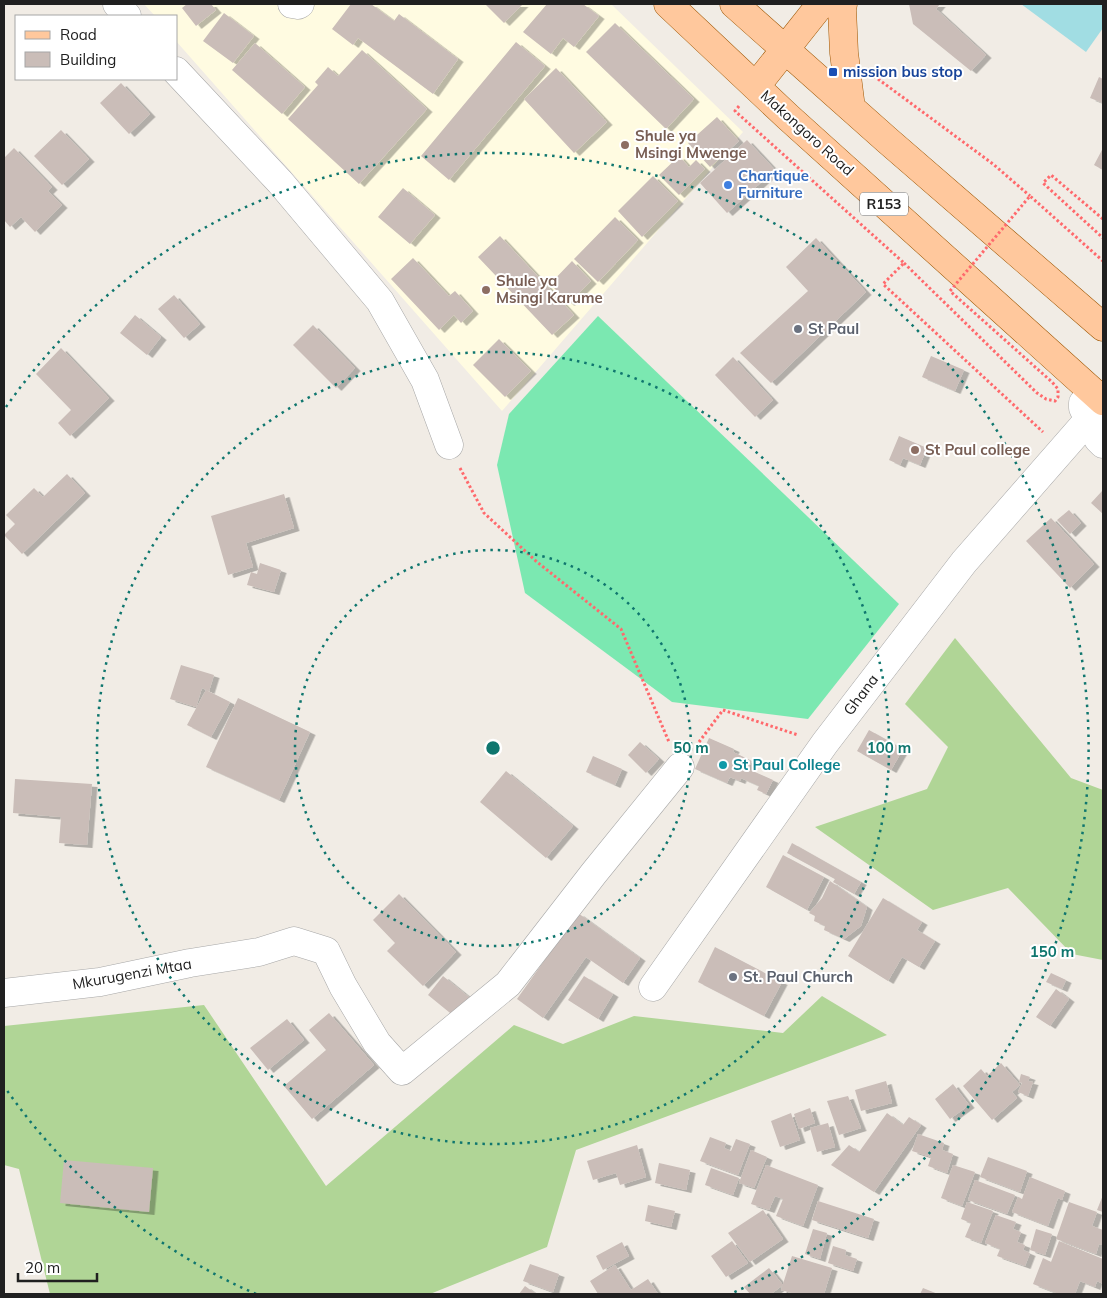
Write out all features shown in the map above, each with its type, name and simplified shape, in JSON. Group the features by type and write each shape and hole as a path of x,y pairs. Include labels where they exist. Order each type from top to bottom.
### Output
{"main road":[{"name":"Makongoro Road","path":"668,4 1092,401"},
{"path":"734,4 1103,327"},
{"path":"756,86 821,4"},
{"path":"843,4 844,53 851,108"}],"street":[{"path":"117,4 127,15"},
{"path":"292,4 300,4"},
{"path":"178,72 280,182 380,301 425,380 448,445"},
{"path":"1092,401 1098,439 1103,444"},
{"name":"Ghana","path":"653,987 825,743 964,562 1062,450 1092,401"},
{"name":"Mkurugenzi Mtaa","path":"4,993 100,982 190,963 260,952 294,941 326,951 342,986 376,1043 402,1071 508,984 680,767"}],"path":[{"path":"844,53 993,164 1103,261"},
{"path":"1103,219 1051,175 1043,183 1103,238"},
{"path":"1030,196 950,291 1052,382 1058,389 1058,397 1055,401 1046,399 1037,393 904,263 884,284 1062,450"},
{"path":"448,445 484,513 537,562 621,629 680,767 723,710 825,743"}],"shaded area":[{"path":"144,4 611,4 743,132 502,411 178,43 178,15 154,15"}],"green space":[{"path":"598,316 899,604 808,719 672,702 525,593 497,465 509,414"},
{"path":"955,638 1071,778 1103,790 1103,960 1072,954 1008,888 933,910 815,827 927,789 948,747 905,704"},
{"path":"822,996 887,1035 576,1150 547,1247 430,1294 50,1294 19,1169 4,1165 4,1026 204,1005 326,1186 514,1025 563,1044 634,1016 783,1033"}],"water":[{"path":"1021,4 1103,4 1103,28 1086,52"}],"building":[{"path":"187,4 211,4 216,10 196,26 182,8"},
{"path":"351,4 371,4 394,21 399,14 458,59 433,94 358,38 353,45 332,29"},
{"path":"485,4 523,4 504,23"},
{"path":"547,4 583,4 599,16 574,47 563,38 551,54 523,32"},
{"path":"909,4 940,4 936,9 986,55 971,71 913,24"},
{"path":"224,13 254,36 233,63 203,41"},
{"path":"615,23 694,99 666,129 586,52"},
{"path":"516,42 545,66 449,180 421,156"},
{"path":"255,43 305,87 282,114 232,70"},
{"path":"362,50 427,109 359,184 288,119 318,85 315,82 328,67 338,76"},
{"path":"556,68 607,122 574,153 524,99"},
{"path":"1099,77 1103,79 1103,103 1090,98"},
{"path":"121,83 150,114 129,134 100,103"},
{"path":"717,117 739,141 710,167 688,143"},
{"path":"61,130 89,159 62,185 34,156"},
{"path":"747,140 775,170 727,213 700,183"},
{"path":"14,148 52,187 48,191 62,205 35,232 21,217 10,227 4,220 4,158"},
{"path":"1103,148 1103,170 1094,165"},
{"path":"679,156 689,167 696,160 705,169 679,195 659,175"},
{"path":"653,176 678,201 642,237 618,211"},
{"path":"403,188 435,215 410,244 378,217"},
{"path":"615,217 638,240 598,282 574,259"},
{"path":"500,236 574,315 552,335 478,257"},
{"path":"816,238 866,292 771,383 740,353 808,291 786,267"},
{"path":"413,258 449,296 455,291 473,311 461,323 454,315 439,330 391,279"},
{"path":"572,261 591,281 569,303 550,284"},
{"path":"174,295 200,324 184,338 158,309"},
{"path":"135,315 161,337 147,355 120,333"},
{"path":"313,325 355,368 336,388 293,345"},
{"path":"499,339 531,371 505,397 473,365"},
{"path":"61,348 109,398 70,436 58,423 71,410 36,374"},
{"path":"931,356 964,370 955,391 922,377"},
{"path":"733,357 773,400 755,417 715,375"},
{"path":"899,436 927,448 920,465 903,458 900,465 889,460"},
{"path":"67,474 85,493 22,554 4,535 15,524 6,515 34,488 43,497"},
{"path":"1103,492 1103,514 1091,503"},
{"path":"284,494 294,528 246,543 253,567 228,575 211,516"},
{"path":"1069,510 1081,523 1070,534 1057,520"},
{"path":"1051,518 1094,564 1070,588 1026,541"},
{"path":"260,563 281,570 274,592 247,585 251,572 257,574"},
{"path":"181,665 214,675 209,691 202,688 196,707 170,699"},
{"path":"206,690 230,702 211,737 187,725"},
{"path":"238,698 310,732 279,800 206,767"},
{"name":"St Paul College","path":"869,730 903,749 891,770 857,751"},
{"name":"St Paul College","path":"709,738 734,749 733,752 752,761 748,769 773,780 766,794 757,790 759,786 741,778 740,781 730,777 727,783 695,769"},
{"path":"640,742 659,759 646,773 628,755"},
{"path":"593,756 622,769 615,785 586,772"},
{"path":"506,771 573,826 546,858 480,802"},
{"path":"15,779 92,784 87,845 59,843 61,817 13,813"},
{"path":"792,843 861,882 854,894 833,882 835,879 787,853"},
{"path":"783,855 824,877 807,910 766,887"},
{"path":"830,881 867,907 861,926 844,939 824,930 825,926 814,921 815,916 809,913 822,898"},
{"path":"399,894 456,952 423,986 387,951 395,943 373,920"},
{"path":"883,898 922,922 917,930 935,941 919,967 902,957 888,981 848,956"},
{"path":"578,913 640,958 623,983 586,957 543,1018 517,999"},
{"path":"715,947 782,982 764,1016 698,982"},
{"path":"1051,973 1066,980 1062,989 1046,982"},
{"path":"443,976 470,998 455,1017 428,995"},
{"path":"584,976 613,994 598,1019 568,1000"},
{"path":"1056,989 1069,999 1050,1026 1036,1017"},
{"path":"329,1013 374,1065 312,1119 284,1086 326,1050 309,1030"},
{"path":"287,1019 304,1040 268,1070 250,1048"},
{"path":"1001,1063 1020,1085 1012,1092 1017,1098 992,1120 963,1086 981,1069 987,1076"},
{"path":"1021,1074 1030,1077 1028,1081 1033,1082 1028,1096 1018,1092 1022,1083 1019,1082"},
{"path":"886,1081 892,1103 861,1111 855,1090"},
{"path":"953,1084 969,1105 950,1119 935,1099"},
{"path":"848,1096 861,1128 839,1135 827,1101"},
{"path":"810,1108 815,1123 799,1129 794,1114"},
{"path":"791,1113 800,1140 780,1147 771,1121"},
{"path":"887,1113 903,1125 909,1117 921,1125 874,1192 831,1165 849,1145 859,1152"},
{"path":"828,1123 835,1147 817,1152 810,1128"},
{"path":"918,1134 944,1143 942,1150 953,1154 947,1173 928,1166 931,1157 912,1151"},
{"path":"710,1137 726,1143 724,1148 731,1151 736,1139 750,1144 738,1175 700,1161"},
{"path":"637,1145 646,1177 620,1185 616,1173 593,1180 587,1161"},
{"path":"751,1150 767,1157 754,1188 739,1183"},
{"path":"988,1157 1027,1171 1020,1192 980,1177"},
{"path":"64,1160 153,1168 149,1212 60,1203"},
{"path":"659,1163 690,1170 686,1190 655,1183"},
{"path":"766,1165 818,1185 803,1226 776,1216 783,1199 775,1196 769,1210 751,1204"},
{"path":"953,1165 975,1172 962,1206 941,1198"},
{"path":"711,1168 739,1178 733,1195 705,1185"},
{"path":"1030,1177 1065,1191 1062,1200 1058,1198 1048,1226 1012,1212 1018,1197 1022,1199"},
{"path":"975,1180 1015,1195 1007,1214 968,1200"},
{"path":"1103,1195 1103,1212 1097,1210"},
{"path":"818,1201 874,1219 868,1238 812,1220"},
{"path":"967,1202 993,1211 981,1243 965,1237 971,1223 961,1219"},
{"path":"1069,1202 1097,1212 1092,1226 1103,1230 1103,1240 1102,1245 1099,1244 1096,1254 1056,1239"},
{"path":"648,1205 675,1211 671,1227 645,1221"},
{"path":"763,1210 783,1239 750,1262 728,1233"},
{"path":"996,1215 1016,1222 1013,1229 1021,1232 1017,1242 1025,1245 1023,1250 1030,1253 1025,1266 997,1256 1000,1249 985,1243"},
{"path":"813,1229 827,1233 820,1259 805,1254"},
{"path":"1036,1229 1052,1234 1045,1255 1030,1250"},
{"path":"732,1241 748,1263 726,1277 711,1256"},
{"path":"1059,1241 1103,1259 1103,1284 1097,1281 1095,1287 1080,1281 1075,1294 1059,1294 1033,1284 1043,1258 1051,1262"},
{"path":"622,1242 629,1256 603,1270 596,1256"},
{"path":"833,1246 846,1250 845,1255 857,1259 853,1271 828,1263"},
{"path":"792,1256 832,1268 824,1294 795,1294 781,1290"},
{"path":"530,1264 559,1274 553,1292 523,1281"},
{"path":"615,1265 631,1290 648,1279 658,1294 598,1294 590,1281"},
{"path":"769,1268 783,1285 771,1294 750,1294 744,1287"},
{"path":"525,1286 536,1294 519,1294"},
{"path":"923,1288 938,1294 920,1294"}],"place":[{"name":"mission bus stop","path":"833,72"},
{"name":"Shule ya Msingi Mwenge","path":"625,145"},
{"name":"Chartique Furniture","path":"728,185"},
{"name":"Shule ya Msingi Karume","path":"486,290"},
{"name":"St Paul","path":"798,329"},
{"name":"St Paul college","path":"915,450"},
{"name":"St Paul College","path":"723,765"},
{"name":"St. Paul Church","path":"733,977"}]}
